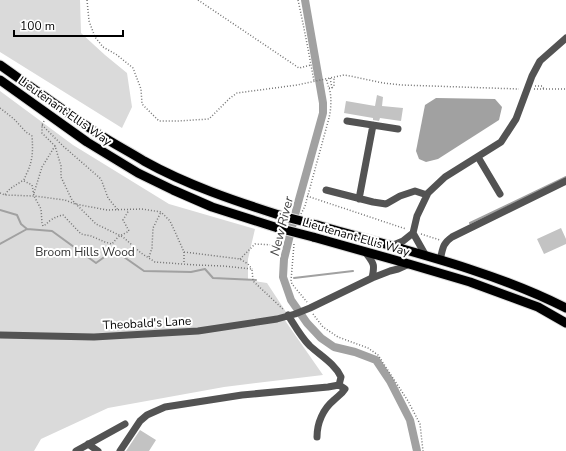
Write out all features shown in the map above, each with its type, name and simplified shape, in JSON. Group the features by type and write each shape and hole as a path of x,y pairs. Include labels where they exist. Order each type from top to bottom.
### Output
{"main road":[{"name":"Lieutenant Ellis Way","path":"0,65 96,132 146,161 209,191 282,216 475,270 515,285 566,308"},
{"name":"Lieutenant Ellis Way","path":"0,80 86,142 114,159 173,190 212,207 278,228 470,282 538,307 566,323"}],"street":[{"path":"391,246 402,241 413,232 417,216 427,195 445,177 502,142 516,119 532,76 540,61 566,38"},
{"path":"347,121 398,129"},
{"path":"359,199 372,125"},
{"path":"478,157 500,194"},
{"path":"440,260 446,242 452,237 566,181"},
{"path":"326,190 359,199 386,204 400,196 415,191 427,195"},
{"path":"413,232 426,256"},
{"path":"366,253 374,264 372,278"},
{"path":"309,310 372,278 409,264"},
{"name":"Theobald's Lane","path":"0,335 94,337 198,331 277,319 309,310"},
{"path":"291,315 302,338 336,368 341,378 339,385"},
{"path":"120,451 140,421 147,415 165,408 242,394 339,385 345,389 343,393 332,401 323,413 319,423 317,437"},
{"path":"76,451 125,424"},
{"path":"88,444 98,451"}],"path":[{"path":"87,0 89,21 94,37 103,47 117,55 133,68 141,89 142,104 159,121 209,119 237,93 298,85 344,75 383,83 402,85 519,89"},
{"path":"198,0 299,68 311,66"},
{"path":"298,0 314,81"},
{"path":"330,88 334,86 334,77"},
{"path":"301,215 305,206 329,118 331,108 330,78"},
{"path":"325,79 330,88"},
{"path":"533,86 542,86 544,89"},
{"path":"532,89 566,88"},
{"path":"0,108 32,136 31,165 24,180 16,184 4,195"},
{"path":"47,114 42,125 42,133 55,146 61,166 61,177 72,200 96,224 120,236 155,262 252,269"},
{"path":"42,125 63,146 101,179 108,198 118,210"},
{"path":"34,196 42,167 55,146"},
{"path":"24,180 32,184 34,196 41,209 43,226 57,216 63,215 81,234 112,244 118,236 129,231 124,220 129,210"},
{"path":"0,193 4,195 34,196 65,200 76,204 107,210 142,209 162,212 170,221 184,252 184,264"},
{"path":"307,196 446,242"},
{"path":"149,258 152,248 153,228 162,212"},
{"path":"240,259 255,244 274,245 283,240"},
{"path":"294,244 291,281 301,296 305,299"},
{"path":"184,252 240,259 248,264 252,269 253,281 291,315"},
{"path":"309,310 323,327 338,337 368,348 378,356 408,401 420,424 423,451"}],"green space":[{"path":"0,0 80,0 81,33 127,73 132,107 122,128 0,52"},
{"name":"Broom Hills Wood","path":"0,91 73,145 169,204 255,229 248,259 248,280 267,283 288,315 284,319 323,375 224,387 108,408 41,439 34,451 0,451"}],"shaded area":[{"path":"436,98 495,99 502,107 499,120 438,159 426,162 419,159 416,151 425,105"}],"building":[{"path":"377,95 383,97 382,106 403,108 401,121 380,118 379,121 373,120 373,118 344,113 346,101 375,106"},
{"path":"561,228 566,239 566,244 544,254 537,239"},
{"path":"140,430 156,440 149,451 126,451"}],"waterway":[{"name":"New River","path":"305,0 323,103 323,113 284,259 283,277 291,300 307,323 321,338 334,347 355,352 376,360 390,381 410,420 417,451"},
{"path":"470,223 566,177"},
{"path":"0,210 17,215 21,224 27,229 52,231 96,263 114,250 144,271 191,272 205,269 213,278 256,280"},
{"path":"0,244 27,229"},
{"path":"294,278 353,271"}]}
